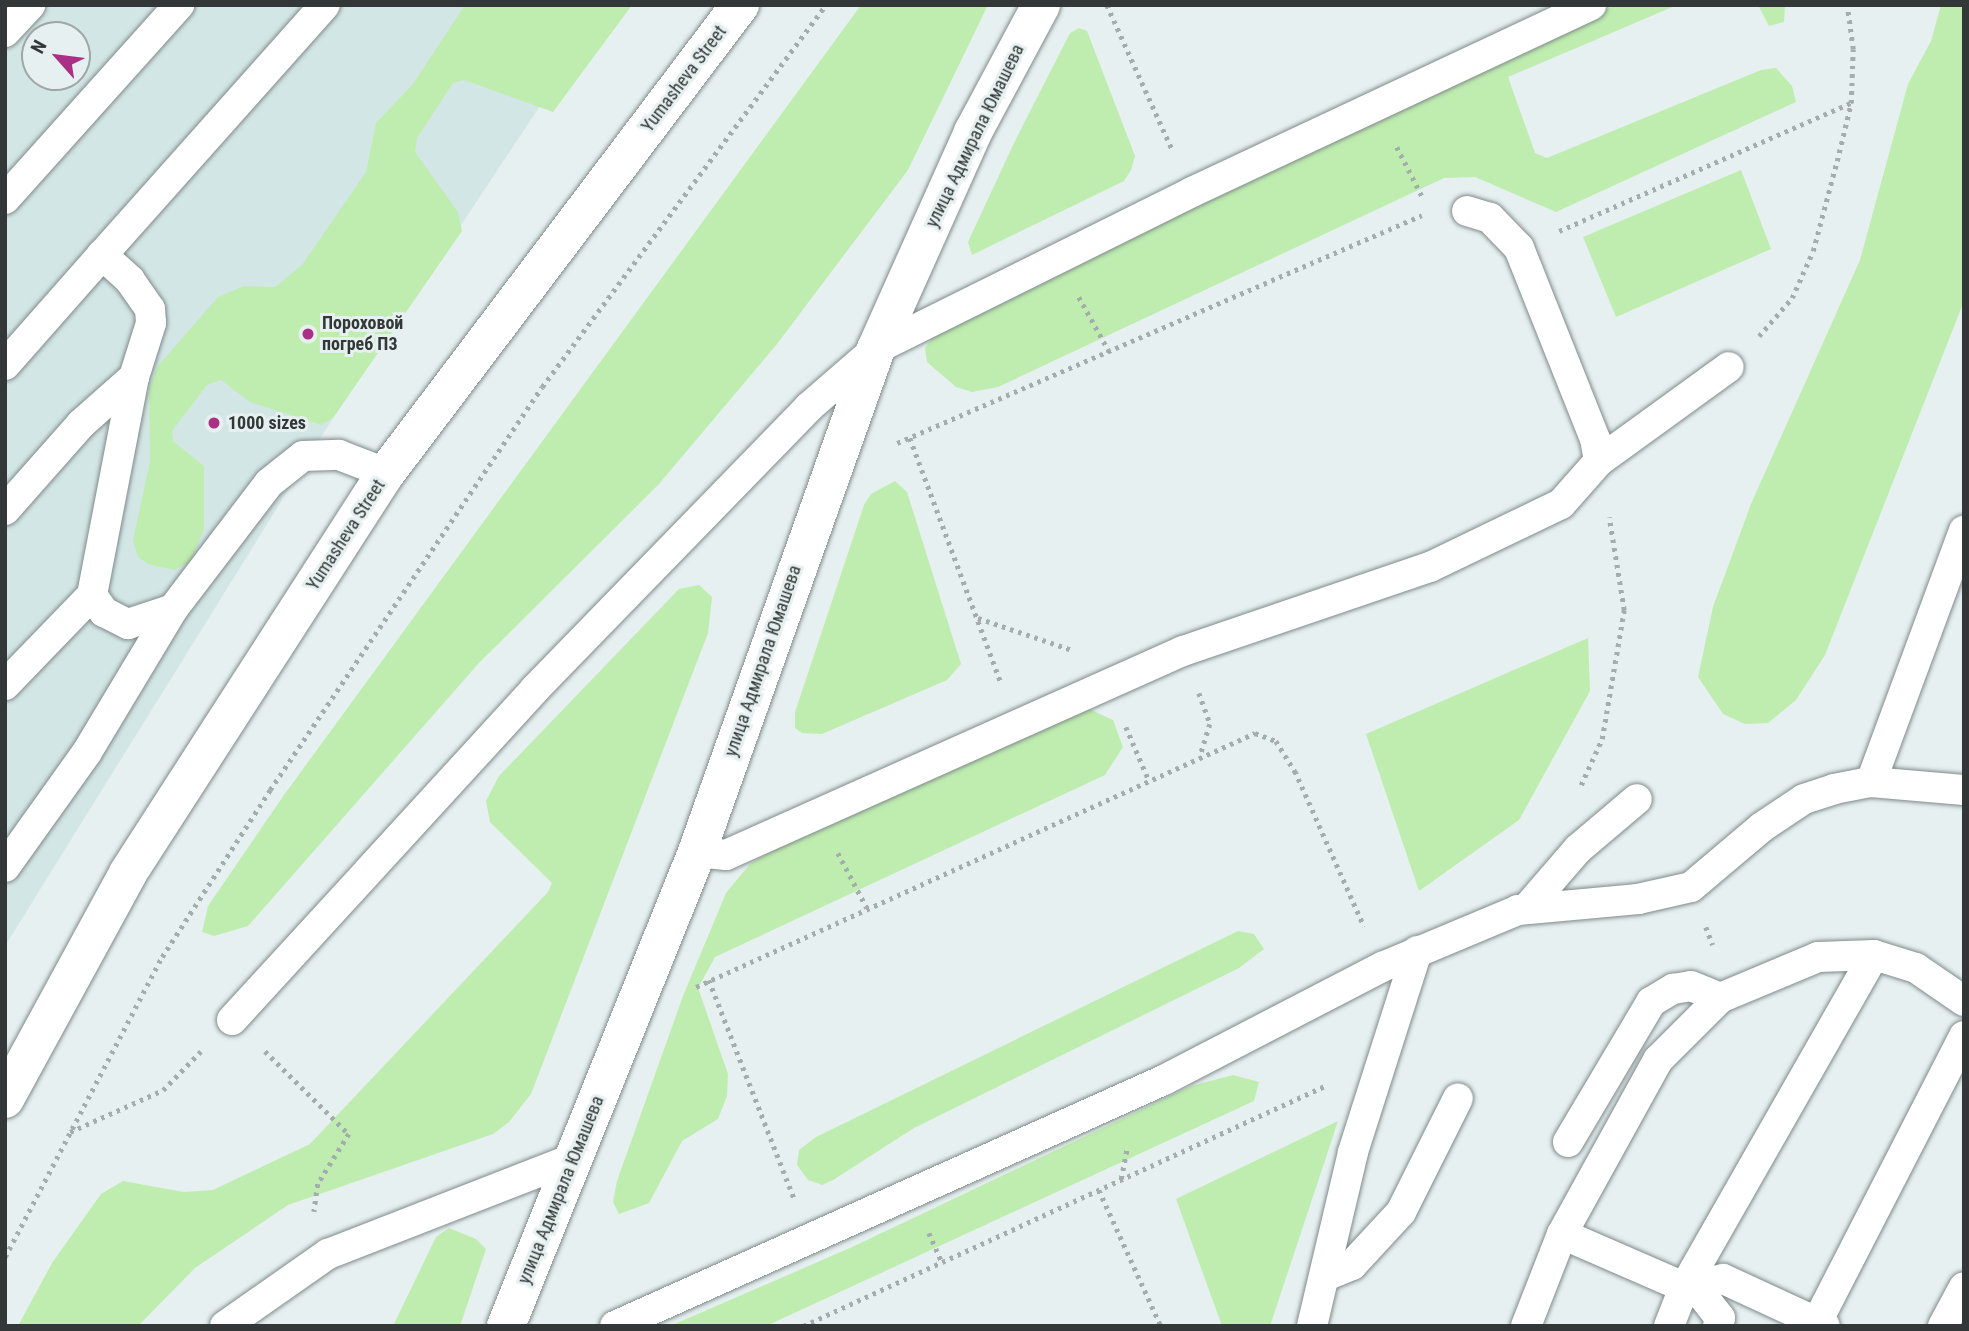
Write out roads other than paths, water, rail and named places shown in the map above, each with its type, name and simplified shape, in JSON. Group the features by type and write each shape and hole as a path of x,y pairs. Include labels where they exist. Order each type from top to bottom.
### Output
{"street":[{"name":"Yumasheva Street","path":"5,1099 128,873 386,473 740,5"},
{"name":"улица Адмирала Юмашева","path":"506,1326 697,852 876,349 973,132 1041,5"}],"lane":[{"path":"5,32 30,5"},
{"path":"5,199 179,5"},
{"path":"5,365 325,5"},
{"path":"232,1020 535,689 809,407 876,349 1192,192 1591,5"},
{"path":"1467,211 1490,218 1519,248 1599,461"},
{"path":"5,685 92,595 134,377 151,323 150,309 130,280 102,255"},
{"path":"697,852 726,855 1183,651 1430,567 1561,504 1599,461 1729,367"},
{"path":"5,510 81,424 134,377"},
{"path":"5,867 87,752 173,609 269,483 303,456 339,455 386,473"},
{"path":"1871,782 1964,531"},
{"path":"92,595 104,612 128,624 173,609"},
{"path":"615,1326 811,1241 1164,1080 1417,951 1527,908 1637,899 1691,887 1762,827 1804,799 1871,782 1964,790"},
{"path":"1527,908 1578,849 1637,799"},
{"path":"1312,1326 1379,1061 1417,951"},
{"path":"1669,1326 1684,1288 1874,955"},
{"path":"1526,1326 1562,1234 1658,1060 1726,995 1818,957 1874,955 1916,968 1964,1001"},
{"path":"1568,1142 1651,1002 1673,989 1691,986 1726,995"},
{"path":"1684,1288 1723,1279 1819,1324 1964,1036"},
{"path":"1325,1276 1352,1265 1401,1212 1458,1098"},
{"path":"225,1326 328,1254 574,1157"},
{"path":"1562,1234 1702,1295 1720,1318 1718,1326"},
{"path":"1943,1326 1964,1287"}],"place":[{"name":"Пороховой погреб П3","path":"308,334"},
{"name":"1000 sizes","path":"214,423"}]}
